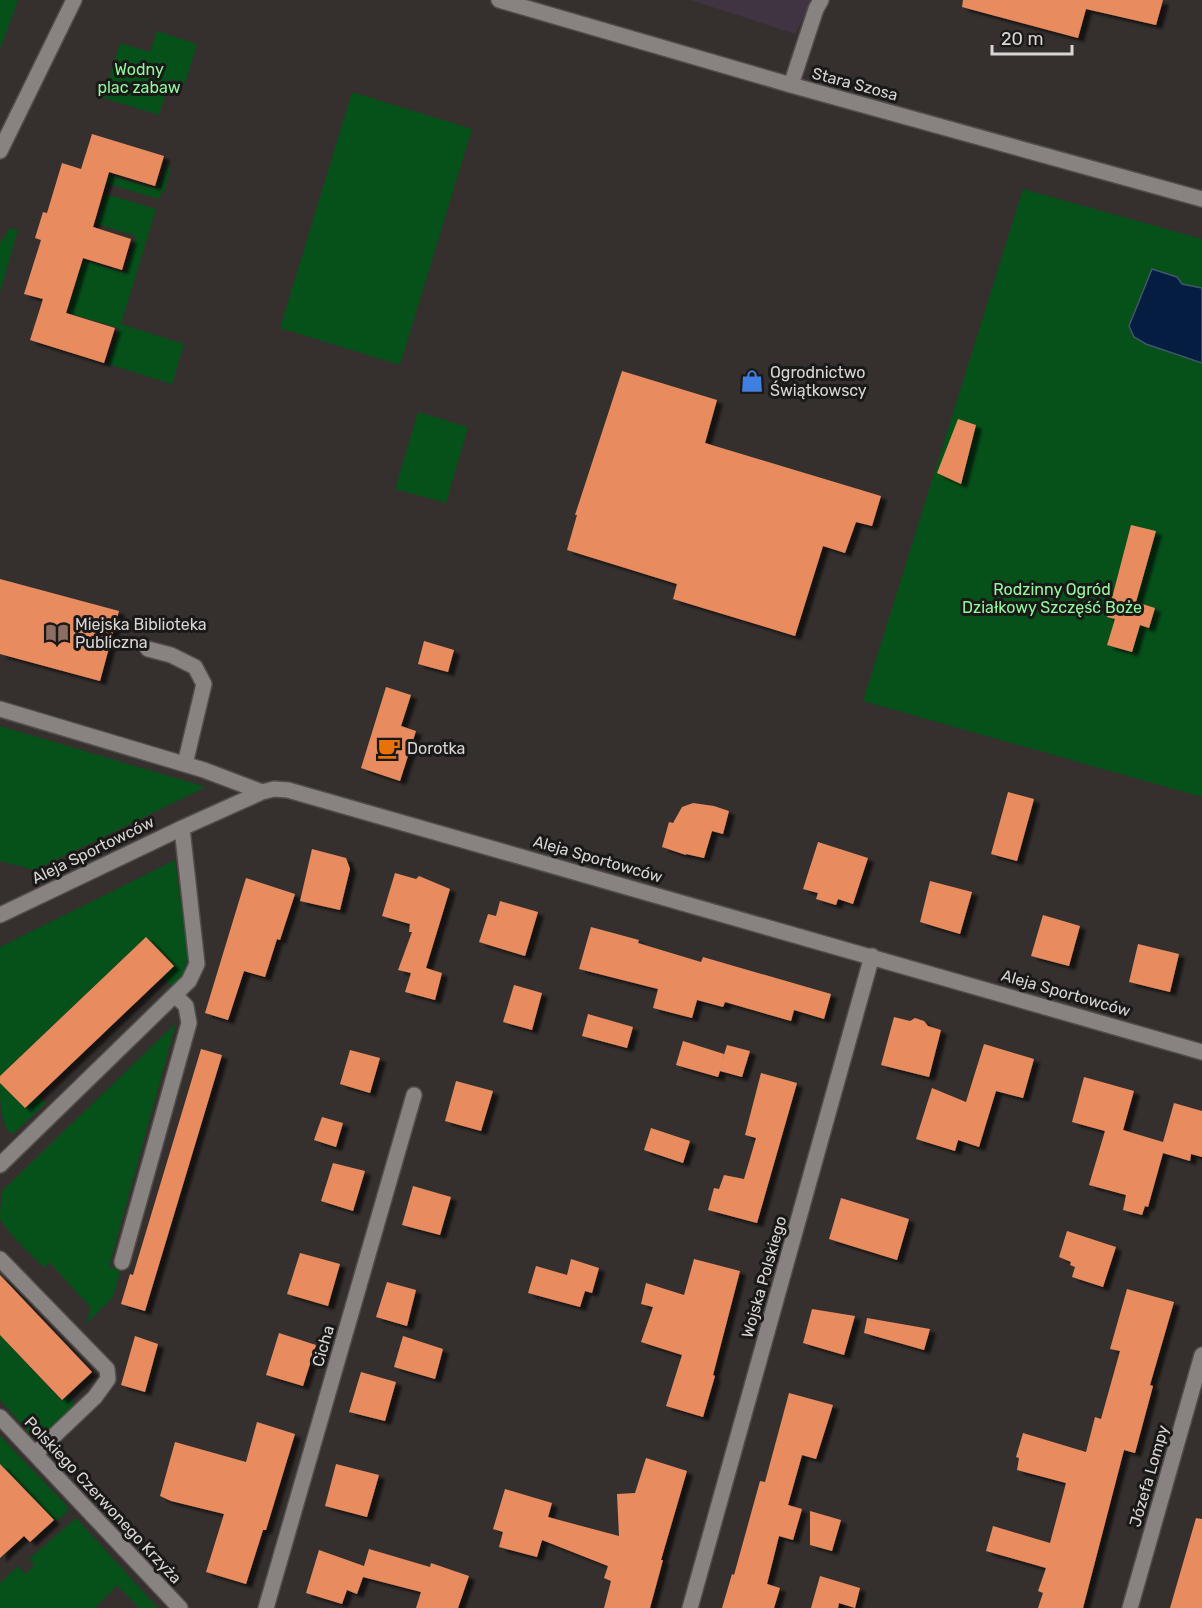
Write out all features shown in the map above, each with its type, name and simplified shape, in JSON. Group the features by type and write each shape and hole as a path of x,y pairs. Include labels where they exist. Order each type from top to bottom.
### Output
{"street":[{"path":"0,151 74,0"},
{"name":"Stara Szosa","path":"499,0 791,85 1202,199"},
{"path":"791,85 821,0"},
{"path":"148,649 171,655 195,667 204,684 185,764"},
{"path":"0,709 185,764 262,792"},
{"name":"Aleja Sportowców","path":"0,915 262,792 274,789 288,790 1202,1052"},
{"path":"0,1165 189,981 197,964 182,828"},
{"name":"Wojska Polskiego","path":"690,1608 872,956"},
{"path":"122,1262 189,1023 186,1006 175,995"},
{"name":"Cicha","path":"266,1608 414,1095"},
{"path":"0,1259 107,1369 108,1379 94,1397 35,1454"},
{"name":"Józefa Lompy","path":"1130,1608 1202,1355"},
{"name":"Polskiego Czerwonego Krzyża","path":"0,1417 180,1608"}],"shaded area":[{"path":"691,0 812,0 795,34"}],"green space":[{"path":"0,0 18,0 0,49"},
{"name":"Wodny plac zabaw","path":"157,31 197,44 185,84 170,79 159,115 103,98 120,43 150,52"},
{"path":"352,92 472,129 400,365 280,328"},
{"path":"168,162 170,170 164,192 162,191 159,199 105,183 108,175 156,189 157,186 160,187"},
{"name":"Rodzinny Ogród Działkowy Szczęść Boże","path":"1023,189 1202,239 1202,797 863,701"},
{"path":"106,194 156,209 121,324 184,344 172,384 108,364 119,328 67,313 83,260 125,273 136,236 97,224"},
{"path":"10,228 18,230 0,292 0,243"},
{"path":"418,412 468,427 446,503 395,489"},
{"path":"0,726 206,787 35,870 0,861"},
{"path":"175,860 188,955 184,973 171,986 162,977 146,937 0,1076 0,947"},
{"path":"176,1023 109,1267 121,1268 113,1297 86,1324 91,1308 49,1262 45,1268 7,1230 0,1218 3,1190"},
{"path":"0,1083 25,1108 38,1096 46,1103 13,1134 5,1126 3,1120"},
{"path":"0,1335 61,1400 68,1395 73,1401 74,1410 41,1436 32,1436 0,1400"},
{"path":"0,1436 67,1506 67,1512 59,1519 54,1520 8,1472 0,1478"},
{"path":"76,1518 158,1608 139,1608 117,1585 95,1608 0,1608 0,1583 18,1566 25,1574 35,1565 29,1559"}],"water":[{"path":"1152,269 1177,277 1182,284 1202,288 1202,363 1146,344 1134,337 1129,326"}],"building":[{"path":"963,0 1163,0 1156,25 1086,9 1078,38 962,7"},
{"path":"92,134 164,156 155,186 109,172 93,227 131,239 122,270 83,258 66,313 115,328 104,363 30,340 43,299 24,294 41,240 35,238 43,212 47,213 62,163 81,169"},
{"path":"622,371 717,400 705,443 881,496 872,526 856,522 845,553 823,546 795,636 673,599 677,584 567,550 577,515 575,515"},
{"path":"958,419 976,425 961,484 937,473"},
{"path":"1131,525 1156,531 1136,602 1155,608 1149,628 1140,625 1132,652 1107,645 1115,619 1107,617"},
{"name":"Miejska Biblioteka Publiczna","path":"0,579 119,611 100,681 0,654"},
{"path":"424,641 454,650 448,672 418,664"},
{"name":"Dorotka","path":"386,687 411,695 401,726 416,731 400,781 361,768"},
{"path":"1008,792 1034,799 1017,861 991,854"},
{"path":"693,803 729,811 723,834 712,831 704,858 662,847 669,822 673,823 682,807"},
{"path":"818,842 868,858 853,904 838,899 836,905 816,899 818,893 803,889"},
{"path":"312,849 346,858 350,869 340,910 300,901"},
{"path":"395,873 416,879 419,876 450,889 426,968 442,973 435,1000 405,992 411,973 398,970 412,932 409,932 410,924 382,916"},
{"path":"246,878 295,894 265,977 244,971 228,1020 205,1013"},
{"path":"930,881 972,892 960,934 920,922"},
{"path":"500,901 538,912 525,956 479,942 488,914 496,916"},
{"path":"1043,915 1080,926 1069,966 1031,956"},
{"path":"591,927 639,940 638,943 701,962 703,957 831,994 824,1019 794,1010 791,1021 725,1002 723,1007 697,1000 692,1018 653,1008 658,989 579,969"},
{"path":"146,937 174,966 25,1108 0,1083 0,1076"},
{"path":"1138,944 1179,954 1170,992 1129,982"},
{"path":"514,985 542,993 532,1030 503,1022"},
{"path":"588,1014 633,1027 627,1048 582,1036"},
{"path":"894,1017 910,1021 915,1018 924,1021 928,1026 941,1030 929,1077 881,1065"},
{"path":"683,1041 724,1054 722,1061 727,1045 750,1051 742,1077 720,1071 718,1077 676,1065"},
{"path":"984,1044 1034,1059 1023,1098 996,1091 979,1147 958,1140 955,1151 916,1139 932,1088 966,1102"},
{"path":"201,1049 222,1055 145,1311 121,1304 130,1274 133,1275"},
{"path":"350,1050 380,1058 370,1093 340,1084"},
{"path":"761,1073 797,1083 757,1223 708,1210 714,1188 719,1189 724,1175 744,1179 756,1138 745,1135"},
{"path":"1084,1077 1134,1091 1123,1130 1163,1142 1174,1103 1202,1111 1202,1157 1191,1154 1190,1161 1163,1153 1148,1207 1145,1206 1142,1215 1123,1210 1126,1195 1089,1185 1105,1131 1072,1122"},
{"path":"456,1081 493,1091 481,1131 445,1121"},
{"path":"322,1117 343,1123 336,1147 314,1140"},
{"path":"651,1128 690,1141 683,1163 644,1150"},
{"path":"333,1163 365,1171 353,1211 321,1201"},
{"path":"413,1186 451,1197 440,1235 402,1225"},
{"path":"841,1198 909,1219 897,1260 829,1239"},
{"path":"1067,1231 1116,1247 1103,1287 1072,1277 1075,1267 1070,1265 1071,1262 1059,1257"},
{"path":"300,1253 340,1264 328,1306 287,1294"},
{"path":"571,1259 599,1268 592,1293 585,1291 580,1307 528,1293 536,1266 567,1275"},
{"path":"694,1259 740,1271 703,1417 666,1406 682,1355 641,1342 653,1307 641,1304 646,1283 684,1295"},
{"path":"0,1275 92,1372 62,1400 0,1335"},
{"path":"387,1282 416,1290 407,1326 376,1317"},
{"path":"1127,1289 1174,1302 1150,1385 1153,1386 1135,1453 1124,1450 1083,1608 1038,1608 1043,1593 1038,1591 1046,1568 986,1551 993,1526 1050,1543 1066,1483 1017,1470 1019,1458 1016,1457 1023,1433 1086,1452 1095,1417 1101,1419 1120,1351 1110,1349"},
{"path":"812,1309 855,1316 844,1355 803,1343"},
{"path":"867,1318 930,1329 924,1350 864,1333"},
{"path":"279,1333 316,1345 303,1386 266,1375"},
{"path":"135,1336 158,1344 145,1392 121,1385"},
{"path":"403,1336 443,1349 435,1379 394,1367"},
{"path":"361,1372 396,1382 385,1421 349,1412"},
{"path":"789,1393 833,1405 816,1459 802,1455 788,1505 802,1509 793,1540 779,1536 767,1584 780,1588 774,1608 722,1608 732,1574 734,1575 760,1481 765,1482"},
{"path":"257,1422 295,1434 266,1530 263,1530 246,1584 206,1572 224,1514 171,1501 160,1496 175,1442 246,1462"},
{"path":"646,1458 687,1471 661,1560 663,1560 650,1608 604,1608 611,1581 604,1578 608,1566 542,1540 537,1557 499,1547 503,1532 493,1529 505,1489 552,1503 548,1517 619,1536 617,1494 635,1493"},
{"path":"0,1464 54,1520 30,1542 24,1536 0,1558"},
{"path":"336,1464 379,1475 367,1517 325,1506"},
{"path":"810,1511 841,1520 832,1551 810,1545"},
{"path":"1196,1518 1202,1519 1202,1608 1170,1608"},
{"path":"369,1549 430,1567 431,1563 469,1576 458,1608 416,1608 421,1592 363,1577 357,1594 347,1590 342,1604 306,1593 319,1550 364,1566"},
{"path":"820,1576 860,1588 855,1608 839,1603 838,1608 811,1608"}],"place":[{"name":"Ogrodnictwo Świątkowscy","path":"752,381"},
{"name":"Miejska Biblioteka Publiczna","path":"57,633"},
{"name":"Dorotka","path":"389,748"}]}
